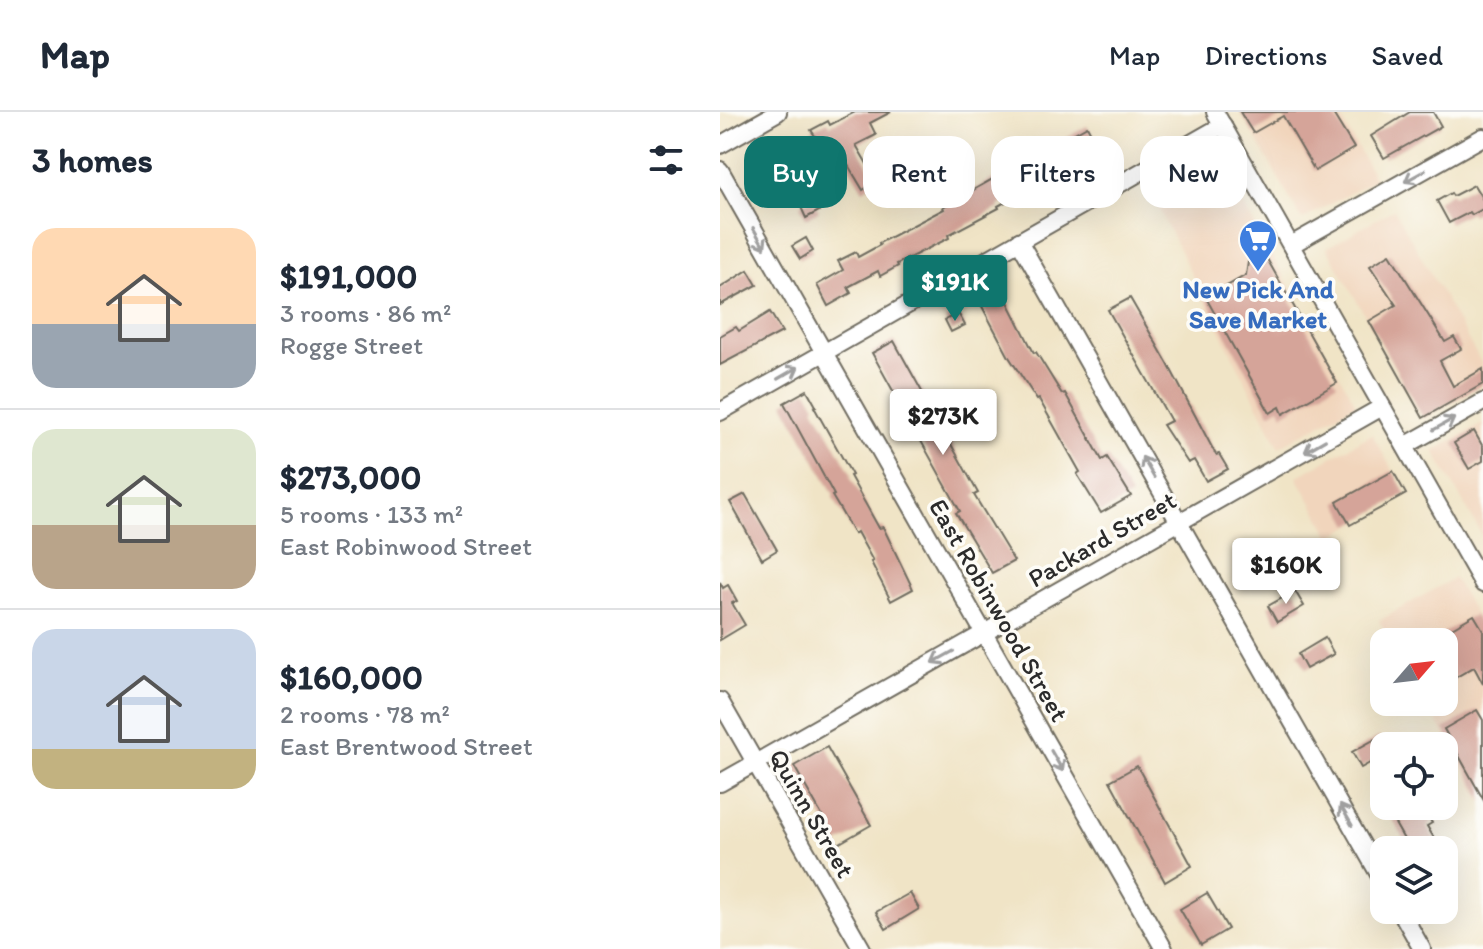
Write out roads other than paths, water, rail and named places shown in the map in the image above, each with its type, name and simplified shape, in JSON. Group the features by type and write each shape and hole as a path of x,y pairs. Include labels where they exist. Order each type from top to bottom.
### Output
{"street":[{"path":"720,145 778,112"},
{"path":"720,412 1019,241 1219,119 1483,584"},
{"path":"1291,245 1483,137"},
{"name":"East Robinwood Street","path":"720,170 1164,949"},
{"path":"1019,241 1370,858"},
{"path":"1405,446 1483,402"},
{"name":"Packard Street","path":"720,783 1382,407"},
{"name":"Quinn Street","path":"720,701 862,949"},
{"path":"1408,924 1422,949"}],"place":[{"name":"New Pick And Save Market","path":"1258,273"}]}
